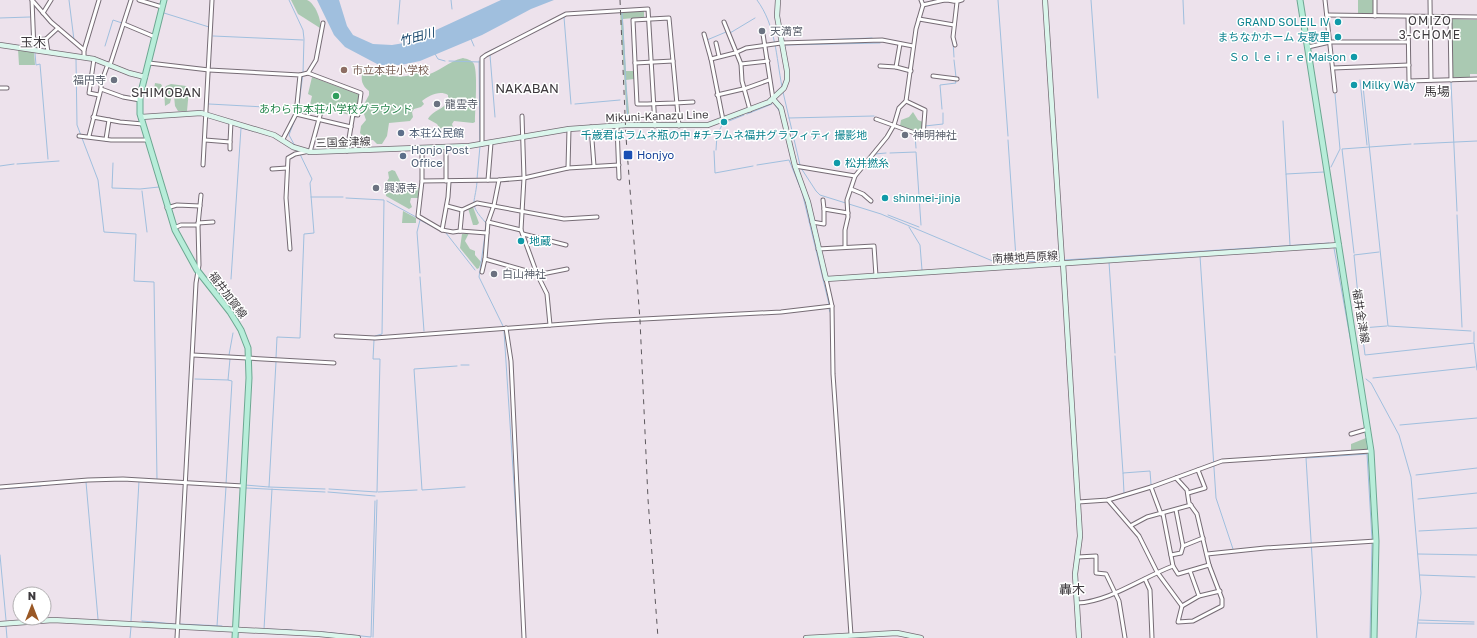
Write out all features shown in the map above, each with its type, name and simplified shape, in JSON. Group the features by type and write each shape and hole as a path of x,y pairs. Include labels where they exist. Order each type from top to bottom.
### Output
{"main road":[{"name":"福井加賀線","path":"164,0 140,100 141,117 174,228 197,270 239,325 248,345 249,358 235,638"},
{"name":"Mikuni-Kanazu Line","path":"480,145 569,129 591,127 703,126 750,110 773,99 784,88 787,80 777,16 778,0"},
{"path":"1045,0 1062,260 1340,245"},
{"name":"福井金津線","path":"1300,0 1340,245 1371,451 1376,541 1374,638"},
{"path":"0,45 84,56 129,73 145,77"},
{"path":"773,99 782,108 795,166 801,179 826,279"},
{"name":"三国金津線","path":"141,117 206,114 274,135 283,139 294,147 307,152 347,152 480,145"},
{"name":"南横地芦原線","path":"826,279 1062,260 1080,536 1075,574 1079,638"},
{"path":"0,624 52,620 178,626 358,638"},
{"path":"806,638 897,633 921,638"}],"street":[{"path":"32,0 58,28 84,50"},
{"path":"32,0 34,50"},
{"path":"43,13 51,0"},
{"path":"84,56 84,50 99,0"},
{"path":"89,136 101,89 101,82 124,24 131,0"},
{"path":"139,0 162,7"},
{"path":"203,165 212,0"},
{"path":"845,247 848,213 847,200 855,176 887,137 894,125 899,108 906,101 914,46 923,5 922,0"},
{"path":"923,5 948,0 957,2 962,0"},
{"path":"1325,0 1335,91"},
{"path":"1375,0 1375,16"},
{"path":"1430,0 1431,80"},
{"path":"955,45 953,36 957,2"},
{"path":"480,145 482,58 566,14 648,8 655,126"},
{"path":"1327,15 1477,17"},
{"path":"1408,17 1409,82 1477,79"},
{"path":"1450,17 1451,80"},
{"path":"679,126 677,102 669,18 632,20 636,104 654,104 677,102 692,102"},
{"path":"919,19 954,25"},
{"path":"724,22 735,53 741,64 744,89 750,110"},
{"path":"308,74 316,60 323,23"},
{"path":"124,24 155,37"},
{"path":"34,40 46,39 58,28"},
{"path":"704,34 711,59 723,120"},
{"path":"763,34 773,99"},
{"path":"46,39 48,52"},
{"path":"711,59 735,53 746,48 781,43 882,40 914,46"},
{"path":"1308,47 1330,42 1408,42"},
{"path":"716,43 719,56"},
{"path":"896,67 900,44"},
{"path":"94,59 89,93 99,95"},
{"path":"635,63 673,61"},
{"path":"741,64 768,61"},
{"path":"149,63 209,70 300,75 308,74 361,93 362,96 358,115 353,114 347,152"},
{"path":"1333,68 1409,65"},
{"path":"880,66 896,67 911,71"},
{"path":"283,139 296,114 300,75"},
{"path":"933,76 957,79"},
{"path":"717,95 744,89 769,80"},
{"path":"0,88 7,88"},
{"path":"101,89 123,97 140,100"},
{"path":"876,119 923,136 925,110 906,101"},
{"path":"290,249 286,198 288,158 295,154 307,152 322,108"},
{"path":"296,114 319,118 351,127"},
{"path":"93,116 109,120 143,124"},
{"path":"522,116 524,178 522,232 537,274 547,294 550,325"},
{"path":"106,138 109,120"},
{"path":"230,149 231,122"},
{"path":"617,126 619,178"},
{"path":"591,127 594,166"},
{"path":"568,168 569,129"},
{"path":"79,136 148,140"},
{"path":"205,140 230,142"},
{"path":"488,180 491,143"},
{"path":"294,147 295,154"},
{"path":"422,147 422,181 418,216 442,230 453,232 460,231 486,233"},
{"path":"442,230 447,206 448,182 446,147"},
{"path":"422,181 448,182 524,178 568,168 619,165"},
{"path":"795,166 855,176"},
{"path":"272,169 287,168"},
{"path":"482,272 485,259 488,222 494,205 499,180"},
{"path":"851,190 863,194 871,201"},
{"path":"177,638 200,238 198,224 202,195"},
{"path":"812,222 824,224 823,200"},
{"path":"447,206 462,210 477,203 564,219 597,217"},
{"path":"167,208 178,205 200,206"},
{"path":"824,209 848,213"},
{"path":"460,231 462,210"},
{"path":"174,228 181,225 213,222"},
{"path":"488,222 566,245"},
{"path":"818,249 874,246 876,276"},
{"path":"485,259 537,274 567,269"},
{"path":"826,279 832,306 833,374 851,635"},
{"path":"336,336 375,338 550,325 781,312 832,306"},
{"path":"506,328 511,361 524,638"},
{"path":"193,355 334,363"},
{"path":"1351,434 1368,429"},
{"path":"1078,502 1108,500 1151,487 1222,461 1371,451"},
{"path":"1188,493 1205,488 1198,470"},
{"path":"1176,478 1188,493 1191,505 1197,514 1209,565 1220,592 1222,606 1193,621 1178,622 1182,606 1199,596 1220,592"},
{"path":"0,487 122,479 243,486"},
{"path":"1151,487 1162,514 1173,566 1178,574 1209,565"},
{"path":"1108,500 1132,525 1145,546 1157,572 1182,606"},
{"path":"1132,525 1147,517 1191,505"},
{"path":"1171,555 1181,553 1183,546 1176,510"},
{"path":"1183,546 1203,538"},
{"path":"1207,554 1227,551 1376,541"},
{"path":"1078,558 1096,556 1096,573 1106,574 1116,592 1119,601 1125,638"},
{"path":"1077,603 1086,602 1116,592 1173,566"},
{"path":"1190,571 1199,596"},
{"path":"1145,579 1150,590 1152,638"}],"green space":[{"path":"291,0 307,0 310,2 317,12 320,21 320,28 298,14"},
{"path":"1358,0 1374,0 1374,14 1358,14"},
{"path":"644,9 644,17 623,19 626,71 633,71 634,79 626,80 630,122 627,122 620,11"},
{"path":"1451,19 1477,20 1477,74 1470,74 1470,78 1452,77"},
{"path":"18,49 34,52 35,65 19,65"},
{"path":"463,58 472,62 475,69 475,122 454,121 452,124 453,127 443,127 440,129 437,124 428,119 431,115 444,106 448,100 448,95 438,93 422,101 424,104 421,107 414,109 412,112 413,117 410,121 389,123 387,136 382,144 377,144 373,140 366,140 360,133 361,126 366,120 362,108 369,95 369,91 362,82 363,71 368,69 380,74 393,76 407,76 419,72 423,76"},
{"name":"あわら市本荘小学校グラウンド","path":"312,77 360,95 357,112 351,112 350,115 310,105 312,96 308,94"},
{"path":"155,83 161,84 164,90 163,93 159,93 154,89"},
{"path":"171,84 186,86 189,90 187,111 178,111 175,106 174,96 172,95 170,103 165,106 164,90 166,86"},
{"path":"913,112 918,120 923,122 921,132 900,126 901,120 909,117"},
{"path":"392,170 395,171 401,183 409,188 416,186 419,188 418,198 411,198 410,202 412,207 409,209 386,196 385,185 389,178 388,172"},
{"path":"473,207 479,223 477,225 473,225 468,208"},
{"path":"403,211 416,218 416,223 402,223"},
{"path":"469,233 465,241 470,249 475,251 475,255 481,262 479,268 477,269 460,248 462,234"},
{"path":"1366,438 1367,449 1351,450 1351,444"}],"water":[{"path":"317,0 339,0 347,26 353,35 373,44 392,45 410,42 501,0 554,0 531,9 482,35 420,61 401,65 379,65 345,47 334,35"}],"waterway":[{"path":"69,0 74,40"},
{"path":"127,9 129,0"},
{"path":"289,0 303,30 304,39 303,73 298,111 289,135 295,146"},
{"path":"398,24 400,0"},
{"path":"451,0 452,9"},
{"path":"757,0 772,31 782,87"},
{"path":"998,0 1008,136"},
{"path":"1091,0 1098,98"},
{"path":"1183,0 1184,24"},
{"path":"607,10 612,10"},
{"path":"622,12 628,122"},
{"path":"164,13 209,27 209,33"},
{"path":"486,53 564,14"},
{"path":"0,18 30,17"},
{"path":"564,17 571,104"},
{"path":"730,33 755,18"},
{"path":"105,46 113,20 122,23"},
{"path":"707,40 726,32"},
{"path":"213,36 303,40"},
{"path":"821,40 872,38"},
{"path":"471,39 474,46"},
{"path":"953,41 954,57"},
{"path":"785,45 880,43"},
{"path":"35,53 36,65 40,64 48,159"},
{"path":"435,54 438,59 445,61"},
{"path":"490,55 495,117"},
{"path":"76,59 77,125 98,180 104,232 136,234 134,281 154,282 157,480"},
{"path":"954,60 956,77"},
{"path":"449,61 479,62"},
{"path":"479,61 480,143"},
{"path":"942,109 940,85 956,83 955,80"},
{"path":"1360,80 1367,145"},
{"path":"1451,82 1457,211"},
{"path":"1363,86 1388,326 1471,331"},
{"path":"783,92 800,165"},
{"path":"1331,167 1340,149 1335,94"},
{"path":"575,104 620,100"},
{"path":"209,104 283,108"},
{"path":"747,114 772,104"},
{"path":"775,105 780,112"},
{"path":"925,126 943,124 943,113"},
{"path":"724,123 744,115"},
{"path":"789,118 874,116"},
{"path":"1283,121 1286,174"},
{"path":"716,150 717,135 722,125"},
{"path":"231,279 241,128 253,131"},
{"path":"916,148 915,136 924,137"},
{"path":"1008,140 1016,258"},
{"path":"1414,144 1477,141"},
{"path":"1354,253 1342,149 1411,144"},
{"path":"477,179 480,146"},
{"path":"276,358 277,337 300,338 304,234 314,233 310,183 312,179 298,150"},
{"path":"714,151 715,173 753,166"},
{"path":"890,153 916,152 921,225"},
{"path":"875,154 886,153"},
{"path":"757,165 789,160 802,192 829,304"},
{"path":"17,164 59,161"},
{"path":"113,163 112,188 140,189 159,187"},
{"path":"0,166 14,164"},
{"path":"801,168 820,195 881,214 995,262 1061,261"},
{"path":"1290,245 1286,174 1324,172"},
{"path":"477,182 474,204 480,216 486,223 485,232"},
{"path":"142,191 147,232"},
{"path":"311,197 343,197"},
{"path":"346,198 384,200 382,334 375,336"},
{"path":"387,201 416,217"},
{"path":"888,215 919,227"},
{"path":"1457,215 1462,327"},
{"path":"420,273 417,232 420,220 437,229"},
{"path":"909,227 920,245 922,270"},
{"path":"446,233 475,270"},
{"path":"485,235 479,277 503,326"},
{"path":"1064,260 1329,243"},
{"path":"1334,248 1357,376"},
{"path":"1361,326 1354,255 1379,252"},
{"path":"1200,256 1216,498 1233,549"},
{"path":"1109,262 1115,353"},
{"path":"420,277 424,331"},
{"path":"1362,328 1387,326"},
{"path":"1362,330 1365,355 1474,343 1477,370"},
{"path":"504,331 519,562"},
{"path":"1474,332 1474,342"},
{"path":"229,355 233,333"},
{"path":"329,489 377,492 380,359 373,359 374,340"},
{"path":"1115,356 1123,473"},
{"path":"226,484 232,381 228,380 230,359"},
{"path":"245,485 269,487 276,362"},
{"path":"461,365 469,365"},
{"path":"457,366 414,369 422,490 465,487"},
{"path":"1373,378 1475,367"},
{"path":"195,379 228,380"},
{"path":"1366,379 1371,383 1399,435 1411,477 1421,593 1416,638"},
{"path":"1400,425 1477,418"},
{"path":"1317,638 1306,458 1367,454 1372,539"},
{"path":"1416,475 1477,468"},
{"path":"1124,493 1123,473 1150,471 1151,484"},
{"path":"45,485 88,481"},
{"path":"131,621 139,481"},
{"path":"86,482 98,619"},
{"path":"0,489 41,486"},
{"path":"217,626 226,487"},
{"path":"269,487 325,489"},
{"path":"246,488 325,492"},
{"path":"272,489 264,629 292,630"},
{"path":"378,492 417,490"},
{"path":"328,492 375,496"},
{"path":"1418,499 1477,493"},
{"path":"373,637 377,500"},
{"path":"323,632 371,637 375,501"},
{"path":"1419,531 1477,528"},
{"path":"1370,638 1372,543"},
{"path":"1418,554 1477,555"},
{"path":"0,555 6,620"},
{"path":"1420,575 1475,577"},
{"path":"1419,620 1474,622"},
{"path":"142,621 175,624"},
{"path":"1418,623 1474,624"},
{"path":"180,624 222,626"},
{"path":"6,626 7,638"},
{"path":"130,638 131,627"}],"railway":[{"path":"620,0 626,137 640,320 648,499 658,638"}],"place":[{"name":"GRAND SOLEIL Ⅳ","path":"1338,22"},
{"name":"天満宮","path":"762,31"},
{"name":"まちなかホーム 友歌里","path":"1338,37"},
{"name":"Ｓｏｌｅｉｒｅ Maison","path":"1354,57"},
{"name":"市立本荘小学校","path":"344,70"},
{"name":"福円寺","path":"114,80"},
{"name":"Milky Way","path":"1354,85"},
{"name":"あわら市本荘小学校グラウンド","path":"336,96"},
{"name":"龍雲寺","path":"437,104"},
{"name":"千歳君はラムネ瓶の中 #チラムネ福井グラフィティ 撮影地","path":"724,122"},
{"name":"本荘公民館","path":"401,133"},
{"name":"神明神社","path":"905,135"},
{"name":"Honjyo","path":"628,155"},
{"name":"Honjo Post Office","path":"403,156"},
{"name":"松井撚糸","path":"837,163"},
{"name":"興源寺","path":"376,188"},
{"name":"shinmei-jinja","path":"885,198"},
{"name":"地蔵","path":"521,241"},
{"name":"白山神社","path":"494,274"}],"district":[{"name":"OMIZO 3-CHOME","path":"1430,28"},
{"name":"玉木","path":"33,42"},
{"name":"NAKABAN","path":"527,88"},
{"name":"馬場","path":"1437,91"},
{"name":"SHIMOBAN","path":"166,92"},
{"name":"轟木","path":"1072,589"}],"water label":[{"name":"竹田川","path":"417,37"}]}
